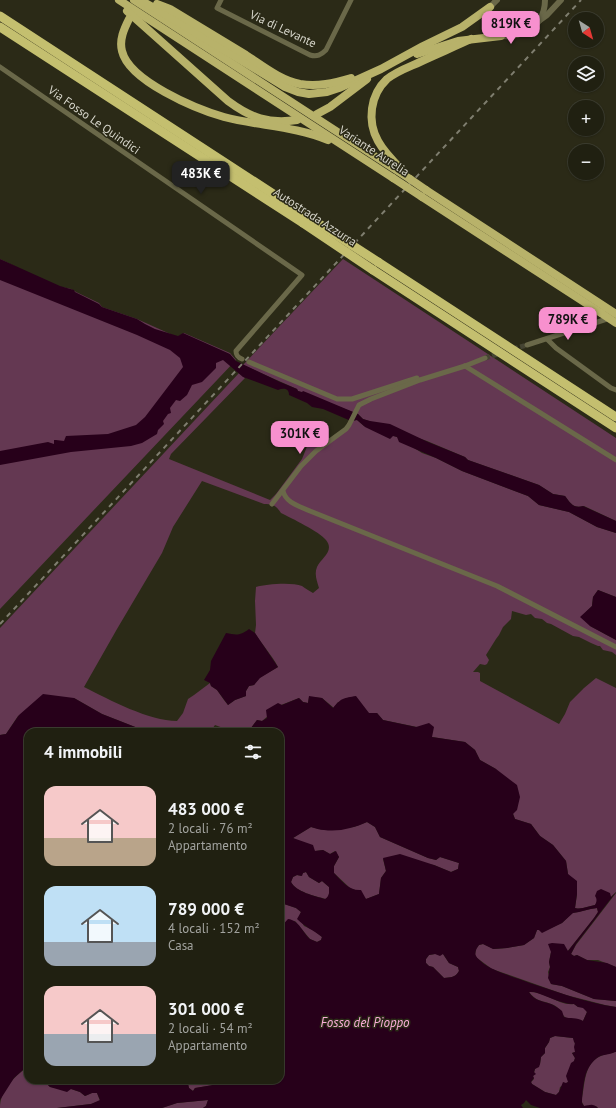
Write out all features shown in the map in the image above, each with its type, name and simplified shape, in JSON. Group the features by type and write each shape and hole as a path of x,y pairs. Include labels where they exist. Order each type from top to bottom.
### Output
{"highway":[{"path":"115,0 240,110 268,121 283,122 297,120"},
{"name":"Variante Aurelia","path":"118,0 357,154 410,179 424,193"},
{"name":"Variante Aurelia","path":"134,0 397,172 424,193 604,311 616,323"},
{"path":"140,0 282,85 298,92 316,93 335,90 381,69 462,27 490,7"},
{"path":"157,4 170,9 271,71 296,83 316,85 330,84 381,69"},
{"name":"Autostrada Azzurra","path":"0,16 305,220"},
{"path":"129,19 121,40 121,50 124,57 127,63 134,70 159,88 189,104 213,114 249,123 313,134 357,154"},
{"name":"Autostrada Azzurra","path":"0,27 616,417"},
{"path":"398,60 458,41 501,36"},
{"path":"397,172 377,139 373,128 371,109 377,93 387,79 398,72 471,39"},
{"path":"317,114 349,93 381,69"},
{"name":"Autostrada Azzurra","path":"376,266 616,428"},
{"name":"Variante Aurelia","path":"604,311 616,315"}],"street":[{"name":"Via di Levante","path":"221,0 217,8 310,55 319,56 326,50 351,0"},
{"path":"496,0 490,7 487,15 488,25 494,33 501,36 511,36 523,32 534,25 547,15 561,0"},
{"path":"539,21 544,9 545,0"},
{"name":"Via Fosso Le Quindici","path":"0,67 302,276 236,350 238,358 242,359"},
{"path":"528,345 616,315"},
{"path":"548,339 556,348 611,388 616,390"},
{"path":"272,504 301,466 316,451 346,429 359,405 431,376 465,366 485,358"},
{"path":"249,362 337,400 352,399 426,375 431,376"},
{"path":"465,366 616,460"},
{"path":"283,491 284,496 288,501 496,586 616,647"}],"shaded area":[{"path":"0,259 43,280 72,290 99,303 102,307 137,319 177,337 184,333 230,353 236,360 0,609"},
{"path":"343,259 616,438 616,521 584,506 575,506 565,496 553,494 539,485 468,460 465,457 427,441 363,419 358,414 298,391 297,389 243,365"},
{"path":"239,373 245,378 171,454 169,459 270,500 302,459 308,444 319,448 346,429 351,421 357,420 364,426 397,437 422,453 462,471 528,496 539,505 569,512 597,527 616,533 616,597 598,590 593,597 592,606 586,612 590,626 616,640 616,655 612,652 603,650 600,646 573,636 542,619 535,618 531,614 526,615 512,611 511,619 503,627 486,655 489,660 487,664 480,664 473,672 480,673 480,681 559,724 570,702 596,678 616,688 616,892 611,897 597,899 595,905 575,908 577,894 568,874 566,861 553,845 540,836 531,824 515,819 496,769 480,760 475,750 465,742 432,737 417,727 383,720 377,713 369,713 338,702 334,708 322,698 309,697 308,703 303,702 299,698 281,705 262,721 257,720 251,728 223,728 215,725 213,728 138,728 102,714 74,698 18,716 6,734 0,735 0,628","holes":["202,481 264,504 269,504 277,508 281,513 318,533 326,540 329,548 317,567 316,575 319,588 313,593 302,586 292,584 272,584 256,587 255,633 278,667 259,678 254,685 249,686 246,691 246,696 235,700 228,705 210,683 188,699 183,713 177,721 154,718 142,714 84,687 162,553 173,527"]},
{"path":"367,822 375,827 380,837 428,858 436,860 440,857 459,863 458,869 451,872 434,865 383,859 386,871 381,878 379,894 366,899 350,888 334,873 334,866 339,857 335,851 330,854 323,850 315,851 293,838 311,827 324,830 354,827"},
{"path":"306,872 309,877 319,883 322,881 329,887 329,895 326,899 306,893 293,885 291,882 293,877 297,875 301,876"},
{"path":"616,893 616,967 598,960 587,960 571,954 576,945"},
{"path":"284,904 296,908 301,912 299,917 304,926 313,930 322,937 321,940 317,942 310,939 295,921 284,924"},
{"path":"597,908 598,912 594,918 567,952 551,952 549,962 550,967 548,972 551,984 562,986 594,999 616,1001 616,1007 566,995 492,969 475,955 476,949 479,945 483,944 494,949 524,945 534,938 537,930 542,932 562,923 572,913"},
{"path":"443,954 449,963 458,967 459,971 456,975 453,977 444,978 433,967 426,963 426,959 429,955"},
{"path":"529,992 541,994 562,1003 584,1007 587,1012 583,1021 566,1018 557,1007 539,1000 532,996"},
{"path":"555,1036 573,1038 575,1043 575,1052 572,1053 575,1058 568,1082 560,1087 559,1092 556,1095 545,1092 531,1082 534,1079 535,1069 540,1064 541,1057 545,1053 545,1048 550,1038"},
{"path":"616,1052 616,1108 584,1106 582,1098 587,1071 597,1058"},
{"path":"24,1070 24,1084 47,1084 50,1087 71,1089 80,1092 85,1096 92,1093 97,1093 100,1101 91,1104 57,1108 0,1108 2,1096 8,1085"},
{"path":"188,1084 220,1084 195,1088 193,1091 189,1088"},
{"path":"208,1100 206,1106 203,1108 162,1108 177,1103"}],"water":[{"path":"0,259 60,286 74,290 102,307 137,319 155,329 178,336 183,333 230,354 236,361 297,389 298,391 303,391 358,414 363,419 390,424 465,457 468,460 539,485 553,494 565,496 577,507 583,506 616,521 616,533 597,527 569,512 539,505 528,496 462,471 399,442 397,437 393,436 390,439 365,427 357,420 351,421 323,409 312,407 307,403 289,395 288,391 285,389 278,390 243,377 223,360 216,363 216,368 202,382 192,385 187,395 180,401 176,400 170,408 171,413 168,414 163,421 164,424 158,430 157,434 142,443 131,446 71,452 0,465 0,451 48,442 54,444 54,440 64,441 66,436 108,434 136,425 145,417 183,367 180,358 170,350 137,335 0,280"},
{"path":"598,590 616,597 616,640 590,626 580,617 592,606 593,597"},
{"path":"249,629 255,633 278,667 260,678 254,685 249,686 246,691 246,696 235,700 228,705 217,690 211,686 210,683 204,680 210,670 211,661 226,633 238,634"},
{"path":"43,694 74,698 102,714 138,728 24,728 24,1069 14,1078 0,1100 0,735 6,734 19,715"},
{"name":"Fosso del Pioppo","path":"309,696 322,698 333,708 343,699 356,696 369,713 377,713 383,720 416,727 429,723 434,727 432,737 465,742 475,750 480,760 496,769 517,785 520,797 517,810 513,814 515,819 531,824 540,836 553,845 566,861 568,874 577,881 575,908 595,905 595,896 597,891 601,889 610,893 611,897 616,892 576,944 571,954 587,960 607,963 616,967 616,1001 594,999 562,986 551,984 548,978 551,952 548,944 564,944 568,951 594,918 598,912 597,908 573,913 562,923 542,933 537,930 534,938 524,945 493,949 483,944 479,945 475,953 477,958 484,964 502,973 573,997 616,1007 616,1052 596,1059 588,1069 584,1082 582,1103 584,1106 593,1105 598,1108 540,1108 531,1105 526,1100 521,1105 523,1108 203,1108 206,1106 208,1100 177,1103 162,1108 57,1108 91,1104 100,1100 97,1093 92,1093 85,1096 80,1092 71,1089 67,1092 50,1087 47,1084 188,1084 189,1088 193,1091 195,1088 219,1084 284,1084 284,924 288,919 292,920 298,924 310,939 317,942 321,940 322,937 297,919 301,912 296,908 284,904 284,728 251,728 257,720 262,721 267,718 266,710 278,703 282,705 299,698 303,702 308,703","holes":["367,822 375,827 380,837 428,858 436,860 440,857 459,863 458,869 451,872 400,854 383,858 386,871 381,878 379,894 366,899 361,890 349,887 334,873 334,866 339,857 336,851 330,854 323,850 315,851 313,845 293,838 311,827 322,830 335,830 352,828","306,872 309,877 319,883 322,881 329,887 329,894 327,898 325,899 306,893 293,885 291,882 293,877 297,875 302,876 303,873","435,954 440,956 443,954 449,963 458,967 459,971 454,976 444,978 433,967 426,963 426,959 429,955","529,992 534,992 565,1003 574,1004 583,1008 587,1012 583,1021 564,1017 562,1011 558,1008 531,995","555,1036 573,1038 575,1043 575,1052 572,1053 575,1058 571,1063 566,1076 568,1082 563,1082 559,1092 556,1095 545,1092 531,1082 534,1078 533,1076 536,1074 534,1072 535,1069 539,1067 541,1057 545,1053 545,1048 550,1038"]}],"tunnel":[{"path":"513,349 527,345"},
{"path":"485,358 501,353"}],"railway":[{"path":"0,624 581,0"}]}
